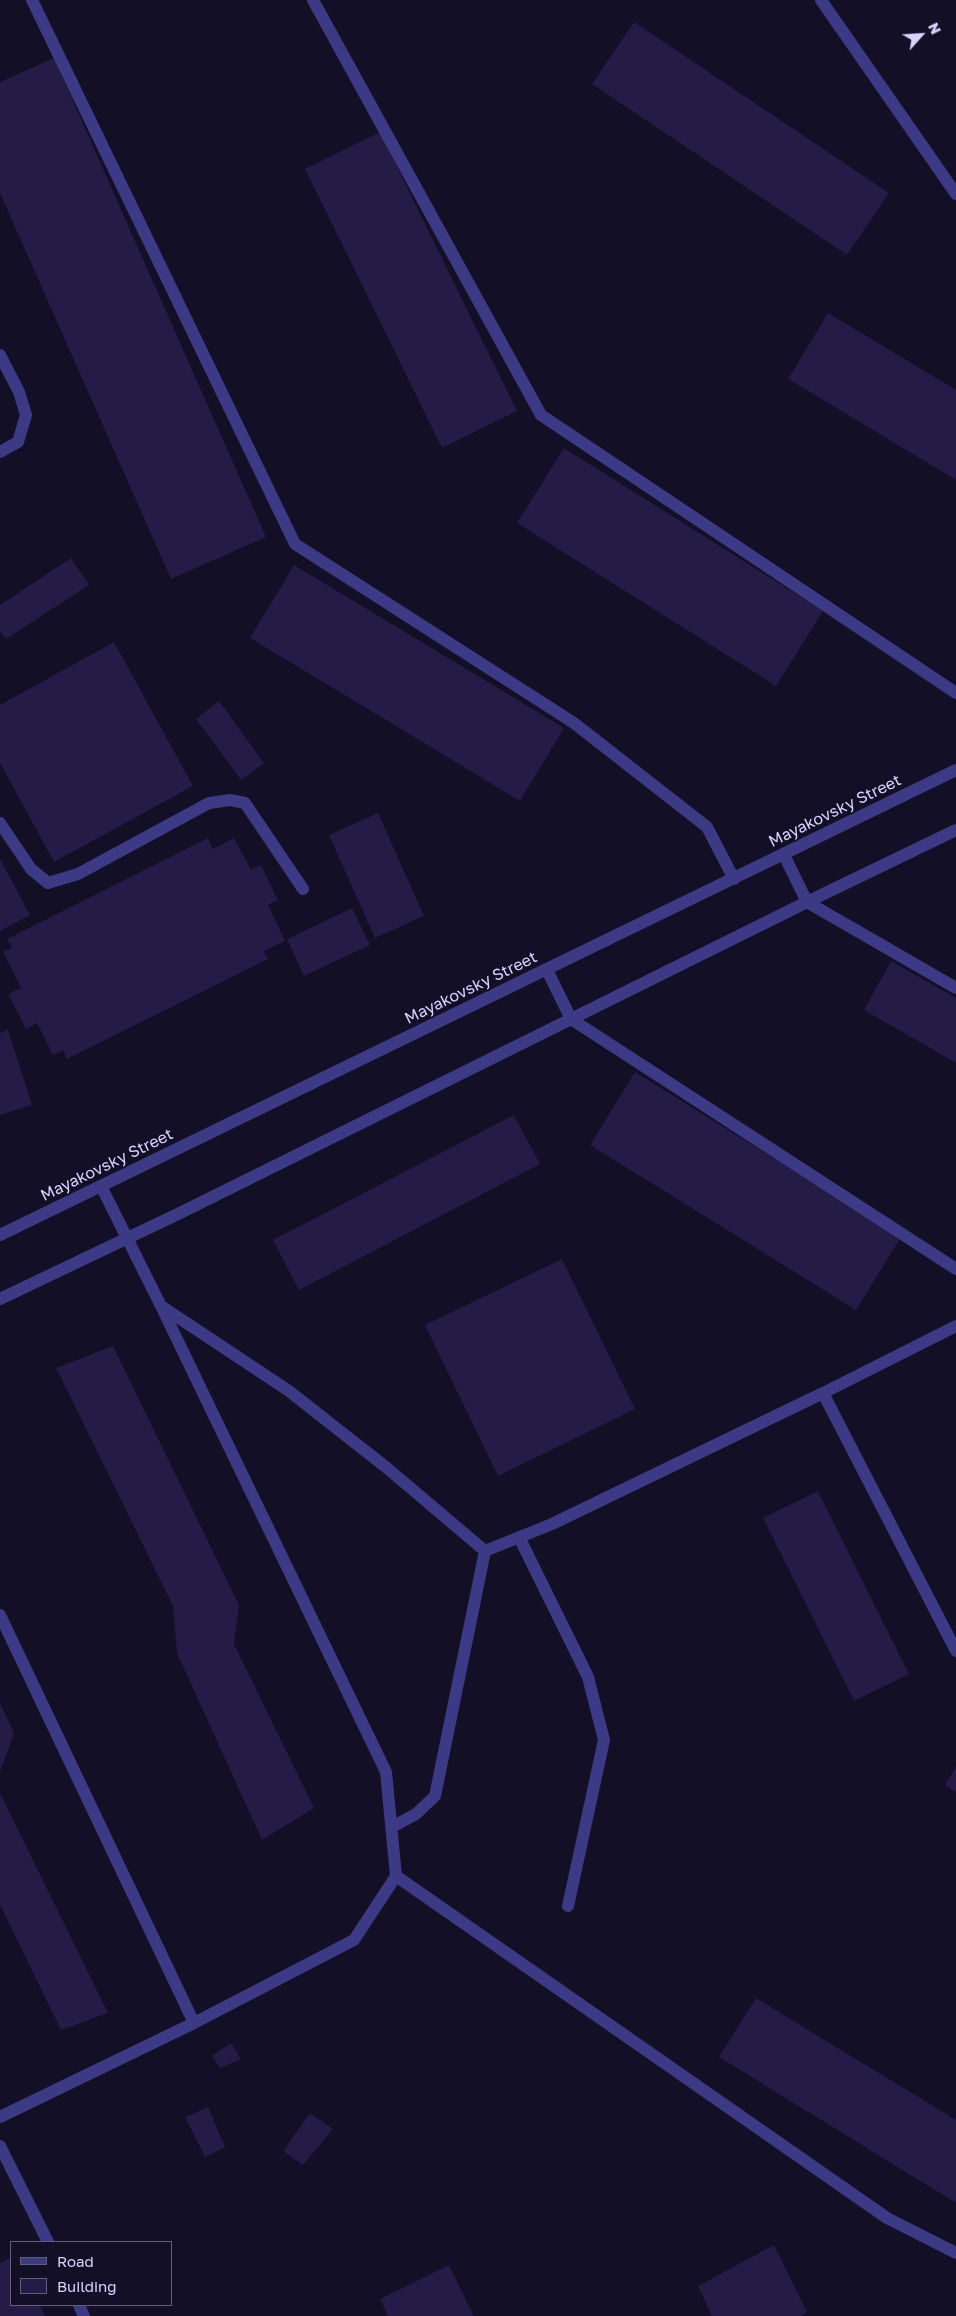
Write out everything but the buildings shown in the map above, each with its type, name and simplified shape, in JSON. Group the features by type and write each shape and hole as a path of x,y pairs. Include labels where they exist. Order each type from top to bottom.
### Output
{"street":[{"path":"32,0 295,544 574,723 707,827 734,879"},
{"path":"313,0 541,415 956,693"},
{"path":"821,0 956,194"},
{"path":"0,355 19,392 26,415 18,442 0,452"},
{"name":"Mayakovsky Street","path":"0,1235 956,770"},
{"path":"0,823 31,869 48,883 78,874 210,803 230,800 245,803 302,888"},
{"path":"0,1299 126,1239 956,830"},
{"path":"784,855 807,902 956,988"},
{"path":"547,970 570,1019 956,1269"},
{"path":"0,2117 194,2023 354,1940 396,1876 386,1772 101,1186"},
{"path":"161,1306 288,1391 387,1468 485,1551"},
{"path":"485,1551 552,1524 823,1394 956,1326"},
{"path":"823,1394 956,1651"},
{"path":"519,1537 588,1677 604,1740 568,1906"},
{"path":"392,1827 416,1814 435,1796 485,1551"},
{"path":"0,1615 194,2023"},
{"path":"396,1876 887,2218 956,2253"},
{"path":"0,2146 48,2241"}]}
